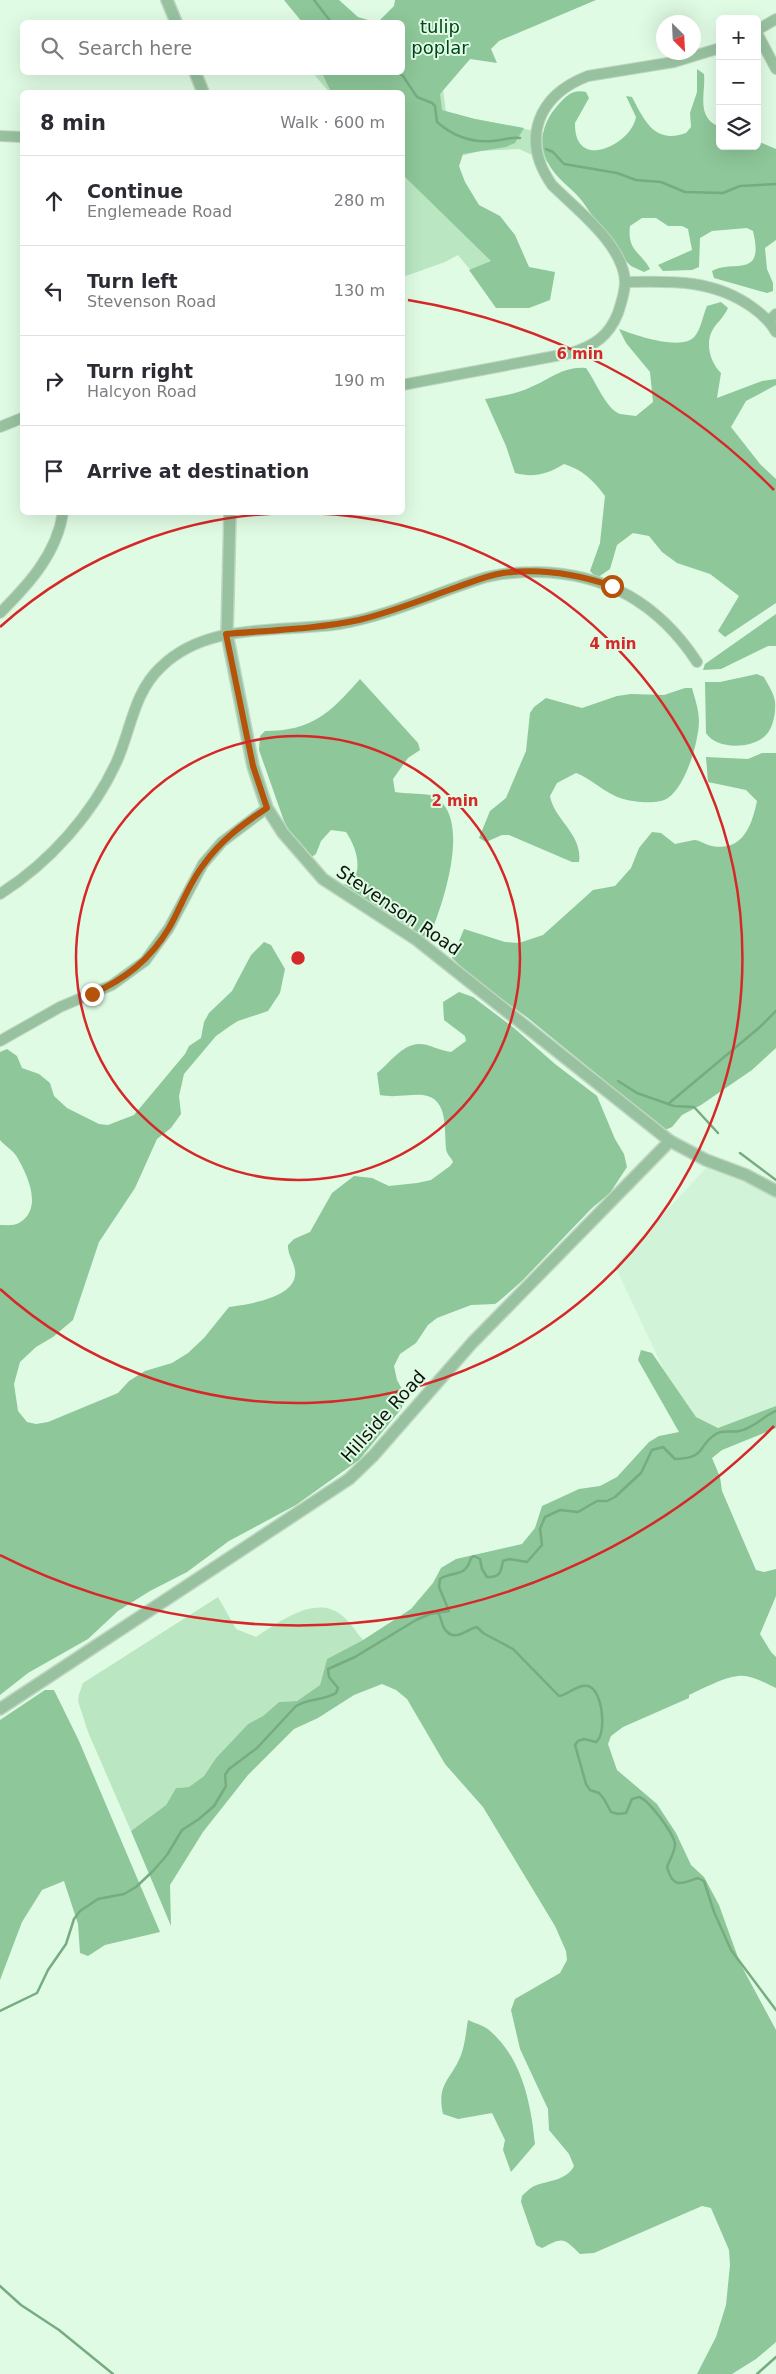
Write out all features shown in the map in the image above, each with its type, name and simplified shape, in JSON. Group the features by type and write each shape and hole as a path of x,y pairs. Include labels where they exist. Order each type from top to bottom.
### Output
{"street":[{"path":"167,0 175,20"},
{"path":"761,28 776,19"},
{"path":"761,39 776,69"},
{"path":"405,384 584,349 603,338 609,331 619,309 625,282 617,258 609,243 552,186 546,176 537,148 539,121 558,90 576,80 588,76 674,62 716,49"},
{"path":"197,75 202,90"},
{"path":"0,136 20,137"},
{"path":"625,282 680,281 705,285 725,291 772,317 776,332"},
{"path":"0,427 20,419"},
{"path":"0,613 32,579 44,562 54,544 62,515"},
{"name":"Stevenson Road","path":"230,515 226,634 253,766 267,808 287,839 323,879 417,940 670,1141 706,1160 746,1175 776,1191"},
{"path":"0,894 49,854 74,827 96,798 116,761 140,696 153,675 178,652 199,642 226,634 339,624 388,612 478,579 502,573 554,572 584,576 632,597 669,626 697,662"},
{"path":"0,1041 60,1007 112,985 145,961 169,928 203,864 222,842 267,808"},
{"name":"Hillside Road","path":"0,1709 349,1479 373,1456 479,1337 670,1141"}],"shaded area":[{"path":"708,1166 758,1186 776,1198 776,1406 718,1428 696,1417 663,1368 615,1266"}],"green space":[{"name":"tulip poplar","path":"284,0 339,0 358,17 368,20 300,20"},
{"name":"tulip poplar","path":"395,0 596,0 499,41 491,49 497,63 470,59 440,94 442,110 475,119 524,128 515,143 506,147 463,154 459,166 465,182 479,205 500,216 515,235 529,267 555,272 550,300 529,308 496,308 469,270 491,261 405,177 405,90 330,90 323,75 405,75 405,20 380,20 394,6"},
{"name":"tulip poplar","path":"524,0 443,89 446,113 550,134 550,163 519,149 480,151 461,156 456,171 508,256 487,290 458,255 445,262 405,276 405,90 327,90 315,75 405,75 405,21"},
{"path":"697,69 704,74 704,111 712,123 716,125 716,150 761,150 761,143 776,149 776,240 765,248 767,269 773,283 773,291 767,293 714,278 712,271 720,268 745,265 751,262 755,256 756,246 753,231 747,228 712,231 700,238 699,267 692,270 663,271 658,265 692,250 688,229 682,226 668,226 656,218 642,218 630,226 630,241 650,269 644,272 631,266 612,245 581,200 555,173 547,160 543,143 545,127 552,112 570,94 577,91 586,92 589,98 575,123 577,138 584,147 593,150 604,149 615,144 632,127 636,117 626,96 632,97 652,128 666,136 675,136 686,133 691,127 690,113 697,92"},
{"path":"721,302 728,308 712,331 709,342 710,354 714,364 721,373 717,398 762,381 776,379 776,385 746,401 731,427 760,464 776,479 776,603 725,637 718,631 739,596 710,574 677,563 662,552 649,536 633,533 617,545 610,569 597,578 590,571 600,543 605,496 587,476 577,469 564,464 540,474 515,473 506,446 485,399 520,391 564,371 586,368 605,400 615,411 620,414 636,416 653,402 650,372 626,343 619,329 658,341 689,341 697,333 707,306"},
{"path":"776,614 776,646 768,646 721,669 703,670 705,664"},
{"path":"757,674 764,677 774,699 775,706 772,724 766,735 753,743 735,746 726,745 711,739 706,733 705,682 720,682"},
{"path":"360,679 418,743 420,750 408,758 393,779 395,792 433,796 445,807 452,822 453,842 447,885 429,938 422,938 393,916 332,880 350,885 357,872 357,858 353,844 346,832 331,830 321,841 316,854 310,858 290,833 284,821 259,750 260,736 265,731 295,728 319,718"},
{"path":"685,688 692,688 697,705 698,731 690,763 680,784 668,798 658,802 639,802 623,799 576,773 557,783 550,796 557,812 577,843 579,862 572,862 509,835 502,835 486,842 479,838 490,811 506,798 526,751 530,713 534,707 546,698 582,708 617,696 631,694 664,695"},
{"path":"762,753 776,753 776,1048 752,1070 701,1105 682,1115 672,1127 665,1130 528,1018 473,978 452,958 464,929 505,942 519,943 543,935 593,890 615,886 631,868 639,848 652,832 661,833 675,844 694,840 712,846 723,847 739,841 749,827 757,801 746,790 708,782 706,757 748,759"},
{"path":"264,942 271,945 285,969 280,993 268,1011 238,1021 216,1036 184,1074 179,1096 181,1114 171,1128 157,1139 135,1188 99,1242 73,1320 53,1337 36,1347 20,1362 14,1384 18,1411 27,1422 36,1424 48,1422 118,1393 129,1381 145,1371 172,1363 188,1353 204,1338 229,1307 267,1299 286,1290 292,1284 295,1276 288,1245 294,1239 310,1232 332,1193 354,1176 372,1178 389,1186 431,1180 450,1166 453,1162 446,1150 444,1116 437,1102 431,1097 423,1095 380,1095 377,1073 407,1047 423,1044 451,1052 466,1041 465,1036 444,1020 443,1002 459,992 473,997 597,1096 615,1139 624,1154 627,1167 610,1193 592,1208 522,1281 498,1302 495,1304 471,1305 437,1318 428,1325 416,1343 400,1354 394,1366 397,1380 403,1391 402,1408 359,1460 296,1505 229,1541 187,1572 150,1591 118,1611 88,1639 28,1673 0,1695 0,1225 19,1223 27,1217 31,1209 32,1200 29,1182 21,1164 13,1152 0,1140 0,1052 7,1049 17,1056 22,1068 39,1074 50,1083 54,1096 67,1108 99,1124 108,1125 134,1115 185,1054 189,1046 201,1038 204,1022 209,1013 232,991 251,955"},
{"path":"641,1350 652,1353 696,1417 718,1428 776,1406 776,1428 722,1450 712,1458 720,1477 722,1491 756,1570 764,1572 776,1569 776,1596 760,1634 776,1657 776,1688 747,1676 726,1679 689,1695 689,1698 623,1727 611,1736 608,1744 617,1770 657,1804 676,1833 691,1865 704,1877 719,1905 740,1963 776,2030 776,2342 756,2359 732,2374 697,2374 716,2337 726,2305 730,2265 729,2250 711,2208 702,2206 594,2253 580,2254 570,2244 562,2240 542,2248 536,2245 521,2202 522,2196 534,2186 566,2175 574,2166 569,2154 549,2130 548,2109 520,2049 511,2010 515,1999 560,1973 567,1960 566,1951 555,1926 483,1807 445,1764 407,1699 396,1690 382,1684 354,1695 318,1718 294,1729 248,1775 203,1832 170,1885 171,1926 131,1831 166,1805 176,1788 189,1787 204,1776 216,1758 248,1724 263,1716 279,1702 297,1701 320,1685 327,1659 363,1640 411,1609 433,1583 441,1568 456,1559 522,1544 535,1528 542,1506 579,1489 600,1486 617,1477 649,1442 659,1436 679,1432 638,1360"},
{"path":"218,1597 236,1629 256,1637 296,1613 319,1608 330,1609 340,1614 363,1640 327,1659 320,1685 297,1701 279,1702 263,1716 248,1724 216,1758 204,1776 189,1787 176,1788 166,1805 131,1831 88,1732 78,1701 83,1683"},
{"path":"45,1690 54,1690 79,1741 160,1932 105,1945 88,1956 80,1953 78,1924 64,1881 42,1890 22,1922 0,1980 0,1720"},
{"path":"468,2020 487,2028 500,2041 510,2054 523,2082 531,2113 535,2144 511,2172 503,2150 505,2140 492,2113 458,2119 443,2114 441,2104 443,2088 461,2055"}],"waterway":[{"path":"314,0 329,20"},
{"path":"402,75 417,97 435,106 437,122 456,135 478,141 520,138"},
{"path":"546,149 553,152 564,164 617,173 636,180 661,182 685,192 723,193 740,186 776,184"},
{"path":"668,1104 760,1027 776,1011"},
{"path":"618,1081 637,1093 674,1106 694,1107 718,1133"},
{"path":"740,1153 776,1180"},
{"path":"0,2011 37,1993 48,1970 66,1944 74,1919 80,1911 98,1899 124,1894 136,1887 153,1871 167,1855 182,1830 214,1806 226,1786 225,1775 229,1769 257,1748 296,1706 336,1693 338,1688 329,1677 328,1669 355,1657 416,1620 430,1614 449,1611 439,1587 440,1579 462,1572 474,1556 480,1559 482,1569 487,1577 499,1574 503,1561 509,1559 527,1562 542,1545 540,1529 545,1517 560,1510 578,1512 597,1501 607,1501 615,1497 641,1473 652,1450 663,1447 675,1459 693,1456 701,1450 710,1438 719,1433 744,1430 776,1411"},
{"path":"438,1613 444,1628 452,1635 477,1627 483,1633 513,1649 559,1696 584,1686 593,1689 600,1703 602,1730 596,1742 584,1739 578,1741 575,1745 586,1784 590,1790 599,1793 611,1812 618,1814 626,1813 632,1799 639,1797 655,1811 674,1839 673,1853 667,1867 672,1879 678,1883 698,1878 704,1881 714,1912 731,1950 776,2010"},
{"path":"0,2286 21,2305 59,2330 113,2374"},
{"path":"757,2374 776,2357"}],"route":[{"path":"92,994 130,974 145,961 169,928 203,864 222,842 240,826 267,808 253,766 226,634 339,624 388,612 478,579 502,573 554,572 584,576 612,586"}]}
